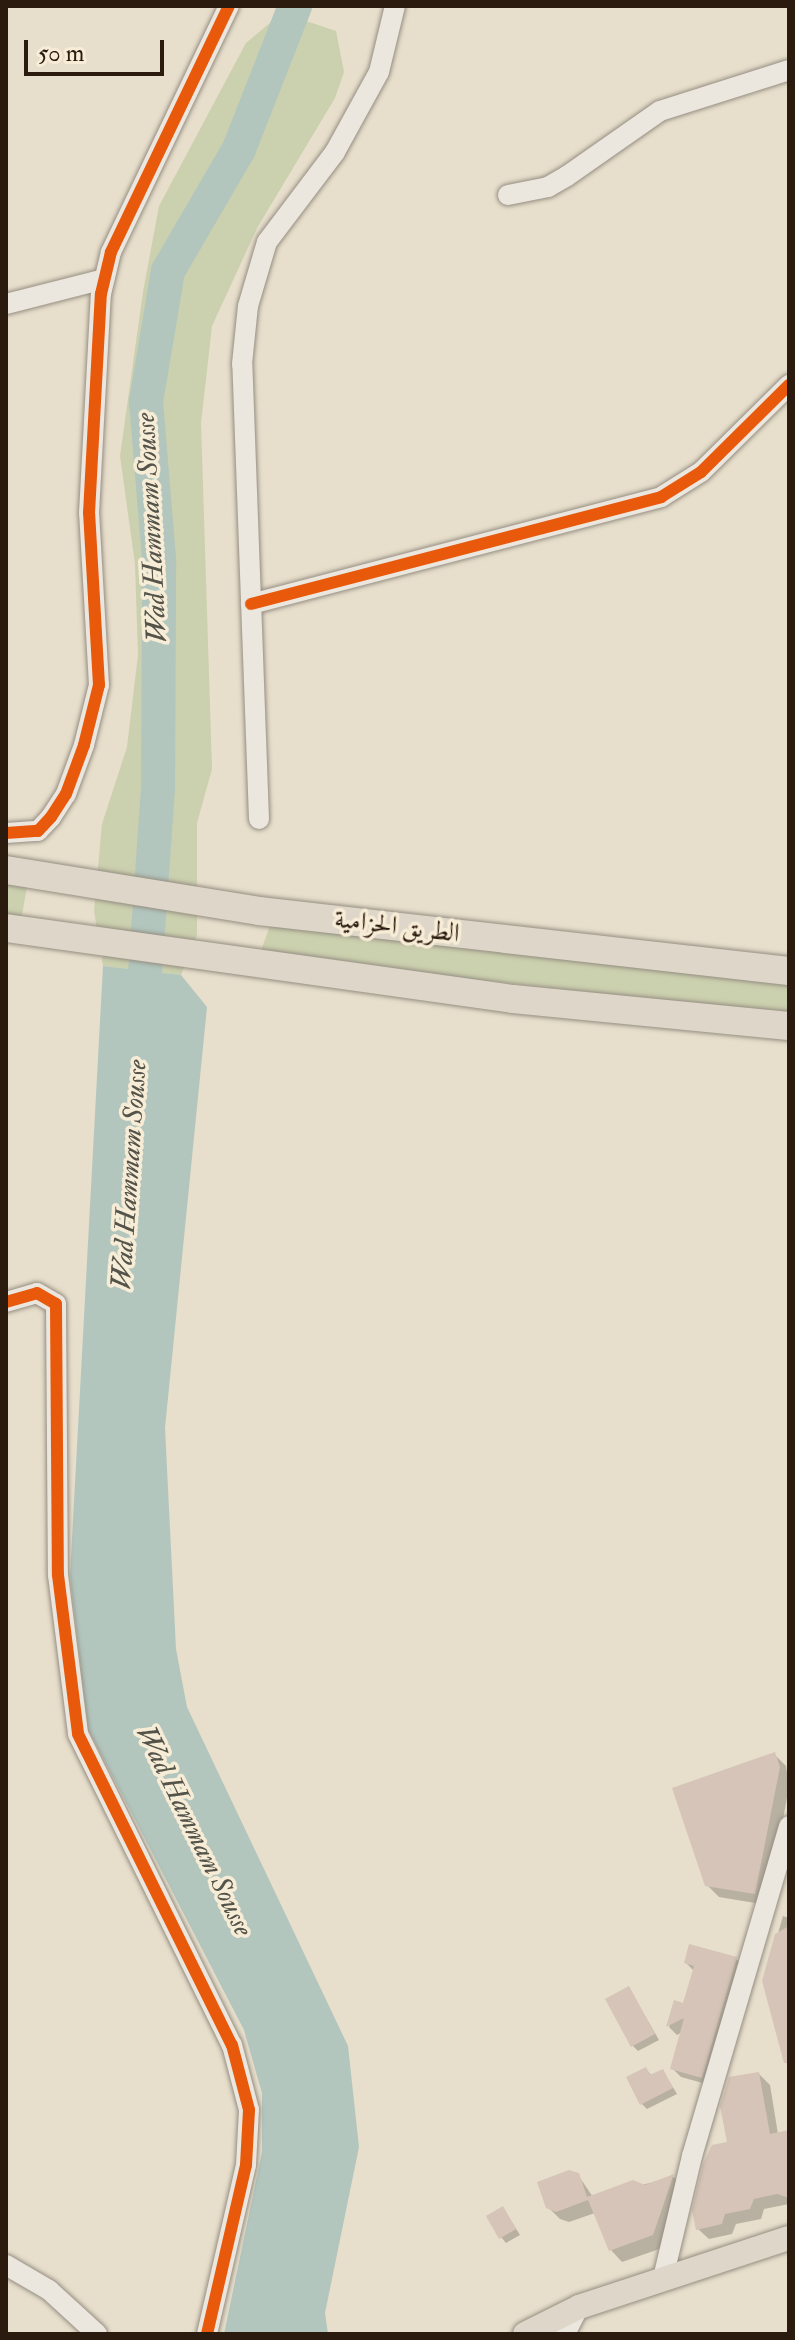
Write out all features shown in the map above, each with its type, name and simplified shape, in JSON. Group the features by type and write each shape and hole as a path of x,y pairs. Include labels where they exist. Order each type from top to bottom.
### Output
{"highway":[{"name":"الطريق الحزامية","path":"19,872 259,911 789,971"},
{"path":"15,929 254,966 789,1026"}],"main road":[{"path":"525,2334 579,2307 789,2238"}],"street":[{"path":"6,833 38,831 66,794 99,685 89,513 104,279 111,252 229,6"},
{"path":"259,819 242,364 248,306 267,242 335,152 379,72 395,6"},
{"path":"508,195 548,187 660,111 789,70"},
{"path":"6,304 104,279"},
{"path":"251,604 661,497 701,472 789,385"},
{"path":"6,1302 37,1293 56,1304 58,1575 78,1734 232,2045 249,2110 246,2165 207,2334"},
{"path":"663,2278 692,2156 789,1826"},
{"path":"6,2265 49,2290 97,2334"},
{"path":"565,2334 579,2307"}],"green space":[{"path":"282,13 336,31 344,72 335,98 257,228 212,326 201,423 212,769 197,823 197,935 181,975 103,966 94,911 102,824 127,747 138,655 135,564 120,456 143,292 159,206 246,43"},
{"path":"6,883 27,887 21,920 6,918"},
{"path":"271,923 789,981 789,1014 259,956"}],"water":[{"path":"103,966 181,975 207,1007 165,1428 176,1649 187,1707 348,2046 359,2147 325,2313 328,2334 224,2334 262,2152 262,2093 244,2030 88,1729 70,1576"}],"building":[{"path":"775,1752 780,1767 755,1894 705,1886 672,1788"},
{"path":"789,1926 789,2063 784,2063 762,1981 775,1934"},
{"path":"689,1944 737,1957 702,2078 670,2069 684,2018 666,2027 674,2000 683,2003 694,1966 684,1963"},
{"path":"629,1986 655,2034 631,2047 605,1999"},
{"path":"646,2067 650,2075 663,2069 673,2088 640,2105 626,2077"},
{"path":"759,2072 770,2134 789,2130 789,2198 777,2194 754,2199 750,2209 725,2214 722,2224 696,2230 692,2210 703,2164 712,2145 727,2142 720,2106 729,2077"},
{"path":"569,2170 579,2173 587,2197 633,2180 645,2185 674,2174 653,2235 609,2251 588,2200 556,2212 546,2208 537,2182"},
{"path":"503,2206 516,2229 499,2239 486,2216"}],"waterway":[{"name":"Wad Hammam Sousse","path":"142,1017 158,787 159,559 146,402 168,271 239,149 295,6"}],"cycle path":[{"path":"6,833 38,831 51,817 66,794 84,745 99,685 89,513 101,294 111,252 229,6"},
{"path":"251,604 661,497 701,472 789,385"},
{"path":"6,1302 37,1293 56,1304 58,1575 78,1734 232,2045 249,2110 246,2165 207,2334"}]}
